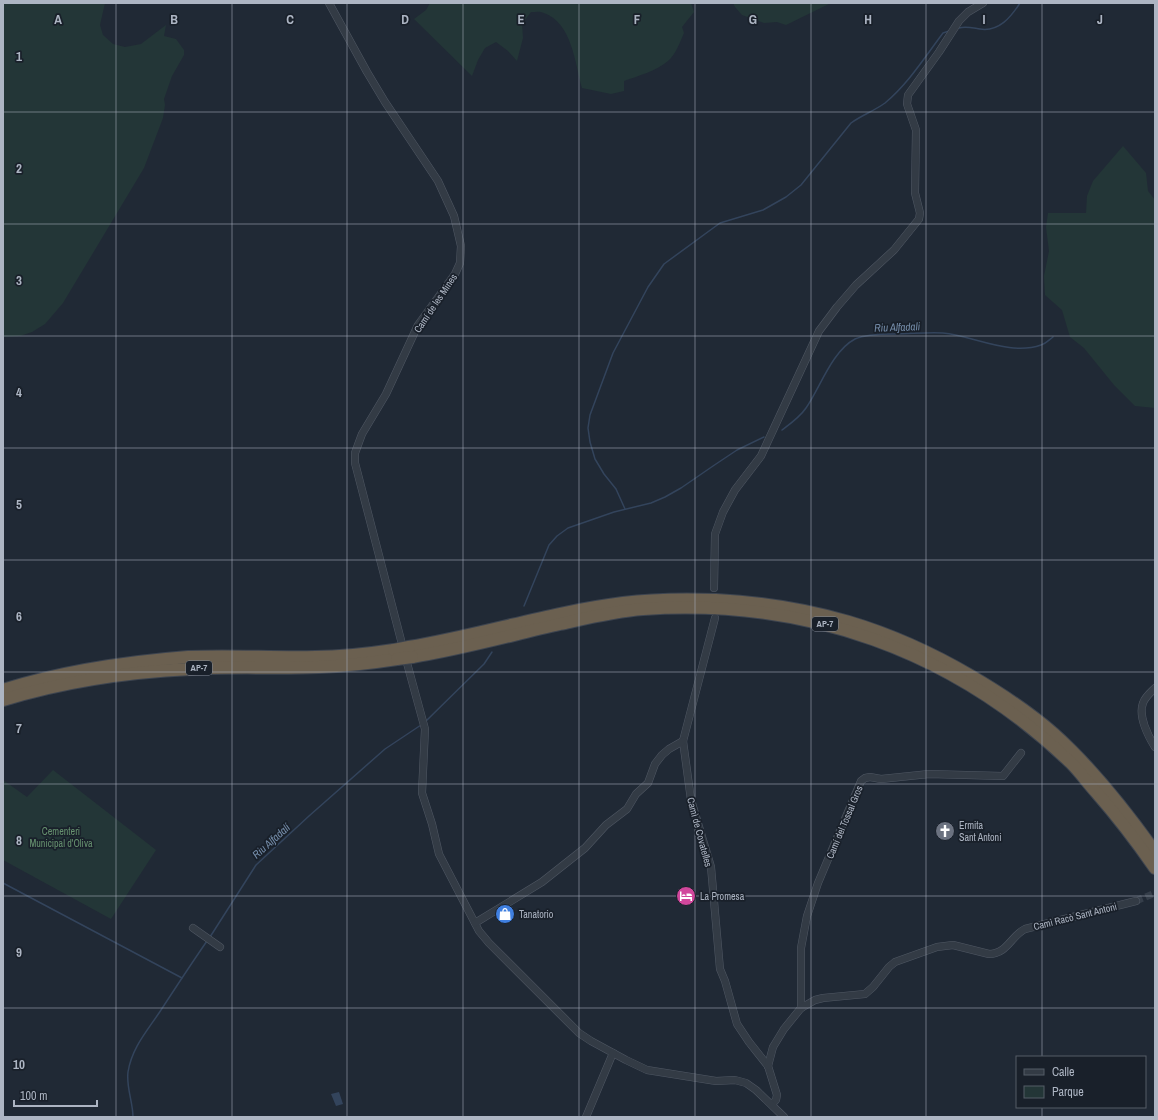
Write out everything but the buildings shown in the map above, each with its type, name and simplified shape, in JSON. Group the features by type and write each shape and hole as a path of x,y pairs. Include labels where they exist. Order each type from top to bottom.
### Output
{"highway":[{"name":"AP-7","path":"3,700 80,680 117,675 191,668 318,667 360,664 575,611 643,601 678,599 746,602 783,606 841,619 882,632 924,650 989,686 1034,718 1081,761 1121,808 1155,852"},
{"name":"AP-7","path":"3,690 34,680 75,671 118,664 189,657 308,657 450,651 577,620 643,610 693,609 746,611 783,616 824,624 866,637 924,660 988,697 1041,736 1073,765 1129,832 1155,868"}],"street":[{"name":"Camí de les Mines","path":"329,3 385,102 438,181 454,216 462,246 460,263 455,274 418,325 386,394 362,434 356,453 355,463 403,653 426,729 422,793 432,824 439,854 475,924"},
{"path":"714,588 715,534 717,525 735,490 761,456 819,331 833,311 856,285 894,250 919,219 920,213 915,193 916,130 907,104 908,95 959,21 968,12 983,3"},
{"path":"715,618 682,742 669,749 662,755 655,764 648,784 636,794 627,809 606,825 585,848 542,882 475,924 489,943 579,1033 590,1041 633,1064 652,1071 716,1081 741,1081 756,1090 784,1117"},
{"path":"1155,688 1142,706 1142,718 1155,747"},
{"name":"Camì de Covatelles","path":"682,742 691,800 711,867 721,971 737,1024 768,1066"},
{"name":"Camí del Tossal Gros","path":"803,1007 801,948 807,916 818,883 861,781 870,777 882,779 929,774 1003,776 1021,753"},
{"name":"Camì Racò Sant Antoni","path":"803,1007 814,1000 822,998 865,994 895,962 937,947 953,945 989,954 995,954 1004,950 1016,935 1025,928 1136,901"},
{"path":"193,928 218,946"},
{"path":"772,1104 776,1100 777,1095 768,1066 773,1047 777,1039 803,1007"},
{"path":"586,1117 613,1053"}],"green space":[{"path":"3,3 105,3 100,25 103,35 113,44 125,47 141,44 166,25 164,36 176,39 184,50 184,55 172,76 164,99 165,105 163,118 144,168 63,303 45,324 32,332 20,336 3,337"},
{"path":"430,3 691,3 694,12 682,27 684,33 676,51 668,61 663,65 641,75 624,81 624,91 611,94 582,88 571,45 561,25 553,18 541,12 531,12 522,24 523,38 517,61 508,51 496,42 485,48 478,60 472,76 414,19 426,10"},
{"path":"733,3 831,3 786,25 777,22 764,23 742,15"},
{"path":"1123,146 1146,173 1148,191 1155,200 1155,408 1135,406 1114,385 1084,348 1070,337 1062,310 1045,295 1044,276 1049,251 1046,227 1048,213 1086,213 1087,196 1093,181"},
{"name":"Cementeri Municipal d'Oliva","path":"53,770 156,850 111,919 3,860 3,780 27,797"}],"water":[{"path":"339,1092 343,1104 336,1106 331,1094"}],"waterway":[{"path":"959,28 967,27 987,29 999,26 1013,13 1020,3"},
{"path":"625,509 616,489 604,474 595,459 588,428 590,415 613,353 648,287 664,264 720,223 763,210 786,197 801,185 851,123 881,106 893,96 916,70 943,33 949,31"},
{"name":"Riu Alfadali","path":"782,430 804,411 827,370 840,352 859,337 879,334 943,333 1005,347 1017,348 1029,348 1041,345 1053,337"},
{"path":"524,606 549,545 557,536 568,528 614,512 651,503 665,497 681,488 737,450 764,437"},
{"name":"Riu Alfadalí","path":"426,721 484,664 492,652"},
{"name":"Riu Alfadalí","path":"210,937 256,865 385,749 421,725"},
{"path":"3,883 182,978"},
{"name":"Riu Alfadalí","path":"133,1117 128,1078 128,1072 133,1055 141,1039 207,941"}],"tunnel":[{"path":"1136,901 1155,893"}],"place":[{"name":"Ermita Sant Antoni","path":"945,831"},
{"name":"La Promesa","path":"686,896"},
{"name":"Tanatorio","path":"505,914"}]}
